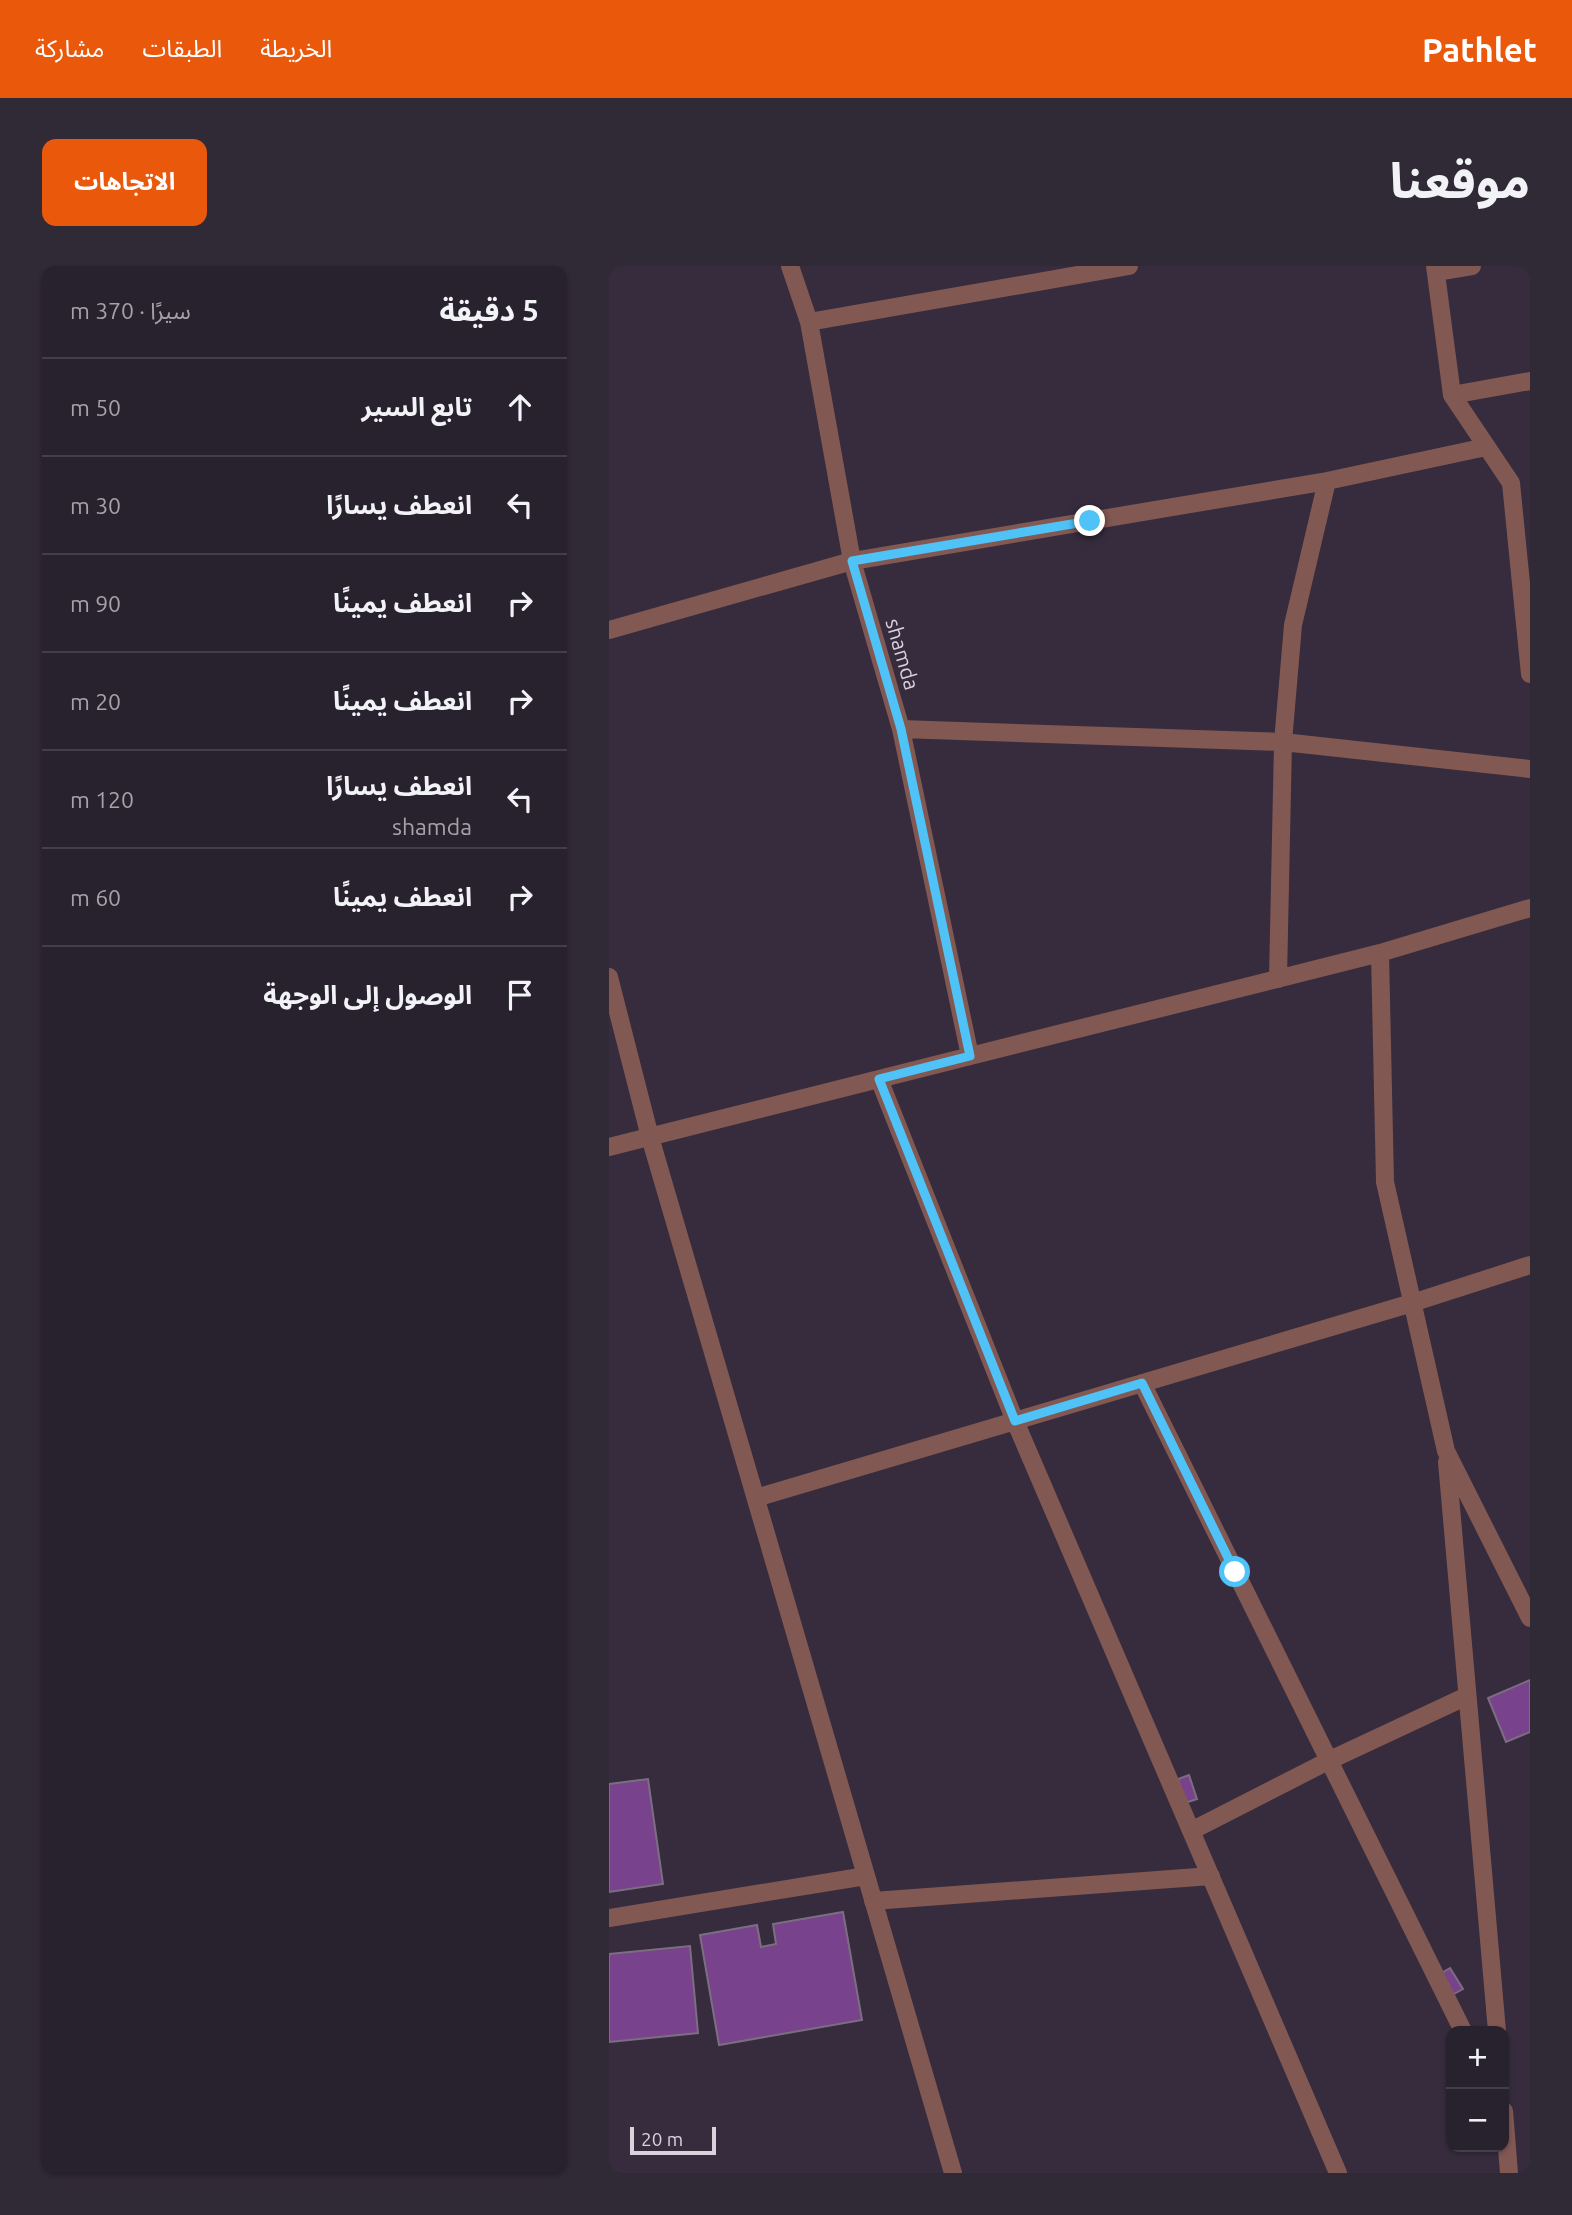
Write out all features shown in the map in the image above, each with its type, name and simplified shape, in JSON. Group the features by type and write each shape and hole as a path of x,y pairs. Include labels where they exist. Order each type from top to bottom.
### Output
{"street":[{"name":"shamda","path":"790,266 809,322 852,561 901,729 970,1056"},
{"path":"809,322 1129,266"},
{"path":"1472,266 1435,269 1453,395 1511,482 1526,592 1530,674"},
{"path":"1453,395 1530,381"},
{"path":"609,630 852,561 1327,481 1486,447"},
{"path":"1278,979 1283,741 1293,625 1327,481"},
{"path":"901,729 1283,741 1530,769"},
{"path":"609,1147 1380,953 1530,908"},
{"path":"1380,953 1385,1182 1446,1451 1497,2026"},
{"path":"609,977 650,1137 953,2173"},
{"path":"879,1079 1015,1421 1338,2173"},
{"path":"756,1498 1412,1303 1530,1265"},
{"path":"1142,1383 1460,2026"},
{"path":"1446,1451 1530,1618"},
{"path":"1191,1831 1328,1761 1467,1696"},
{"path":"609,1917 866,1876"},
{"path":"873,1900 1210,1876"},
{"path":"1507,2152 1509,2173"}],"building":[{"path":"1530,1680 1530,1732 1506,1742 1488,1698"},
{"path":"1189,1775 1197,1799 1185,1803 1178,1779"},
{"path":"648,1779 663,1884 609,1892 609,1784"},
{"path":"843,1912 862,2020 719,2045 700,1935 757,1925 761,1947 776,1944 773,1924"},
{"path":"690,1946 698,2033 609,2042 609,1954"},
{"path":"1450,1968 1463,1989 1445,1999 1433,1978"}],"route":[{"path":"1090,521 852,561 901,729 970,1056 879,1079 1015,1421 1142,1383 1235,1572"}]}
